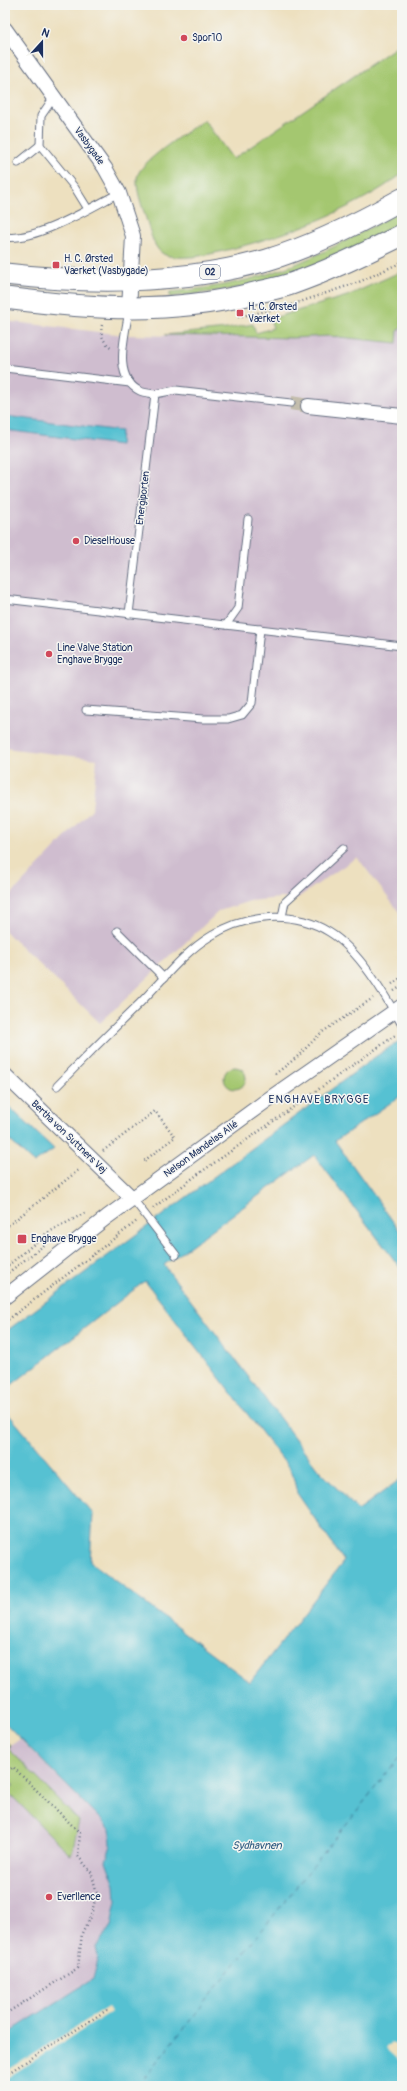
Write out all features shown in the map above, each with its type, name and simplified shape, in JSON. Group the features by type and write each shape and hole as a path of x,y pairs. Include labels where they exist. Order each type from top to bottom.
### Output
{"main road":[{"name":"O2","path":"5,274 57,280 131,280 158,279 212,271 267,260 322,239 369,218 402,199"},
{"path":"5,298 104,309 129,309 226,300 289,285 347,262 402,236"}],"street":[{"name":"Vasbygade","path":"5,29 105,168 119,193 133,236 129,309"},
{"path":"308,406 402,416"},
{"name":"Nelson Mandelas Allé","path":"5,1297 107,1217 266,1101 398,1009"},
{"name":"Bertha von Suttners Vej","path":"5,1075 133,1199"}],"lane":[{"path":"54,98 40,116 40,145 76,188 88,209"},
{"path":"18,163 40,145"},
{"path":"5,238 45,230 119,193"},
{"path":"129,309 122,368 127,380 139,390 155,394 176,390 291,404"},
{"path":"5,368 130,383"},
{"name":"Energiporten","path":"129,614 155,394"},
{"path":"226,625 238,608 248,519"},
{"path":"5,599 402,646"},
{"path":"86,710 203,719 228,719 242,715 252,703 260,629"},
{"path":"282,917 285,902 344,848"},
{"path":"56,1086 164,978 210,936 234,925 258,918 282,917 304,920 330,933 349,950 398,1009 402,1024"},
{"path":"116,931 164,978"},
{"path":"133,1199 176,1256"}],"path":[{"path":"104,309 101,332 103,337 107,345 124,351"},
{"path":"271,1078 296,1058 321,1033 402,977"},
{"path":"5,1322 147,1216 198,1174 402,1031"},
{"path":"144,1161 168,1142"},
{"path":"5,1268 47,1233 87,1212"},
{"path":"5,1774 13,1767 80,1833 78,1856 91,1872 97,1893 91,1915 82,1933 78,1968 5,2014"},
{"path":"5,2075 107,2010"}],"shaded area":[{"path":"5,321 125,335 292,338 402,321 402,916 357,857 296,899 280,898 250,901 219,911 100,1023 5,931 5,901 92,809 97,759 5,748"},
{"path":"20,1739 110,1829 111,1845 106,1861 115,1885 116,1901 111,1926 96,1947 98,1960 93,1979 5,2035 5,1750"}],"green space":[{"path":"402,43 402,174 364,199 298,228 253,243 216,253 192,257 169,256 165,255 158,249 155,245 139,197 137,184 137,178 140,171 155,155 204,120 233,159"},
{"path":"402,210 402,225 342,254 301,270 237,288 170,297 170,292 227,284 279,270 315,256"},
{"path":"402,271 402,327 398,331 397,343 329,336 292,338 165,335 227,329 253,324 256,333 273,328 270,319 347,296"},
{"path":"235,1067 243,1070 246,1078 243,1086 235,1089 227,1086 224,1078 227,1070"},
{"path":"5,1740 11,1746 8,1748 79,1821 71,1856 5,1789 5,1787 14,1786 5,1776 5,1766 9,1762 5,1757"}],"water":[{"path":"5,416 121,431 120,445 5,430"},
{"name":"Sydhavnen","path":"402,1039 402,1095 335,1141 402,1234 402,1270 314,1155 164,1265 318,1469 358,1510 402,1478 402,2086 5,2086 5,2035 93,1979 98,1960 96,1947 111,1926 116,1901 115,1885 106,1861 111,1845 110,1829 5,1723 5,1410 93,1514 90,1562 250,1682 344,1561 297,1493 292,1472 145,1281 5,1390 5,1332 375,1057"},
{"path":"5,1103 54,1149 34,1163 5,1136"}],"pier":[{"path":"108,2007 111,2012 5,2079 5,2072"},
{"path":"392,2042 402,2051 402,2064 386,2049"}],"ferry route":[{"path":"138,2086 402,1754"}],"tunnel":[{"path":"291,403 308,406"}],"place":[{"name":"Spor10","path":"184,38"},
{"name":"H. C. Ørsted Værket (Vasbygade)","path":"56,265"},
{"name":"H. C. Ørsted Værket","path":"240,313"},
{"name":"DieselHouse","path":"76,541"},
{"name":"Line Valve Station Enghave Brygge","path":"49,654"},
{"name":"Enghave Brygge","path":"22,1239"},
{"name":"Everllence","path":"49,1897"}],"district":[{"name":"ENGHAVE BRYGGE","path":"319,1099"}]}
